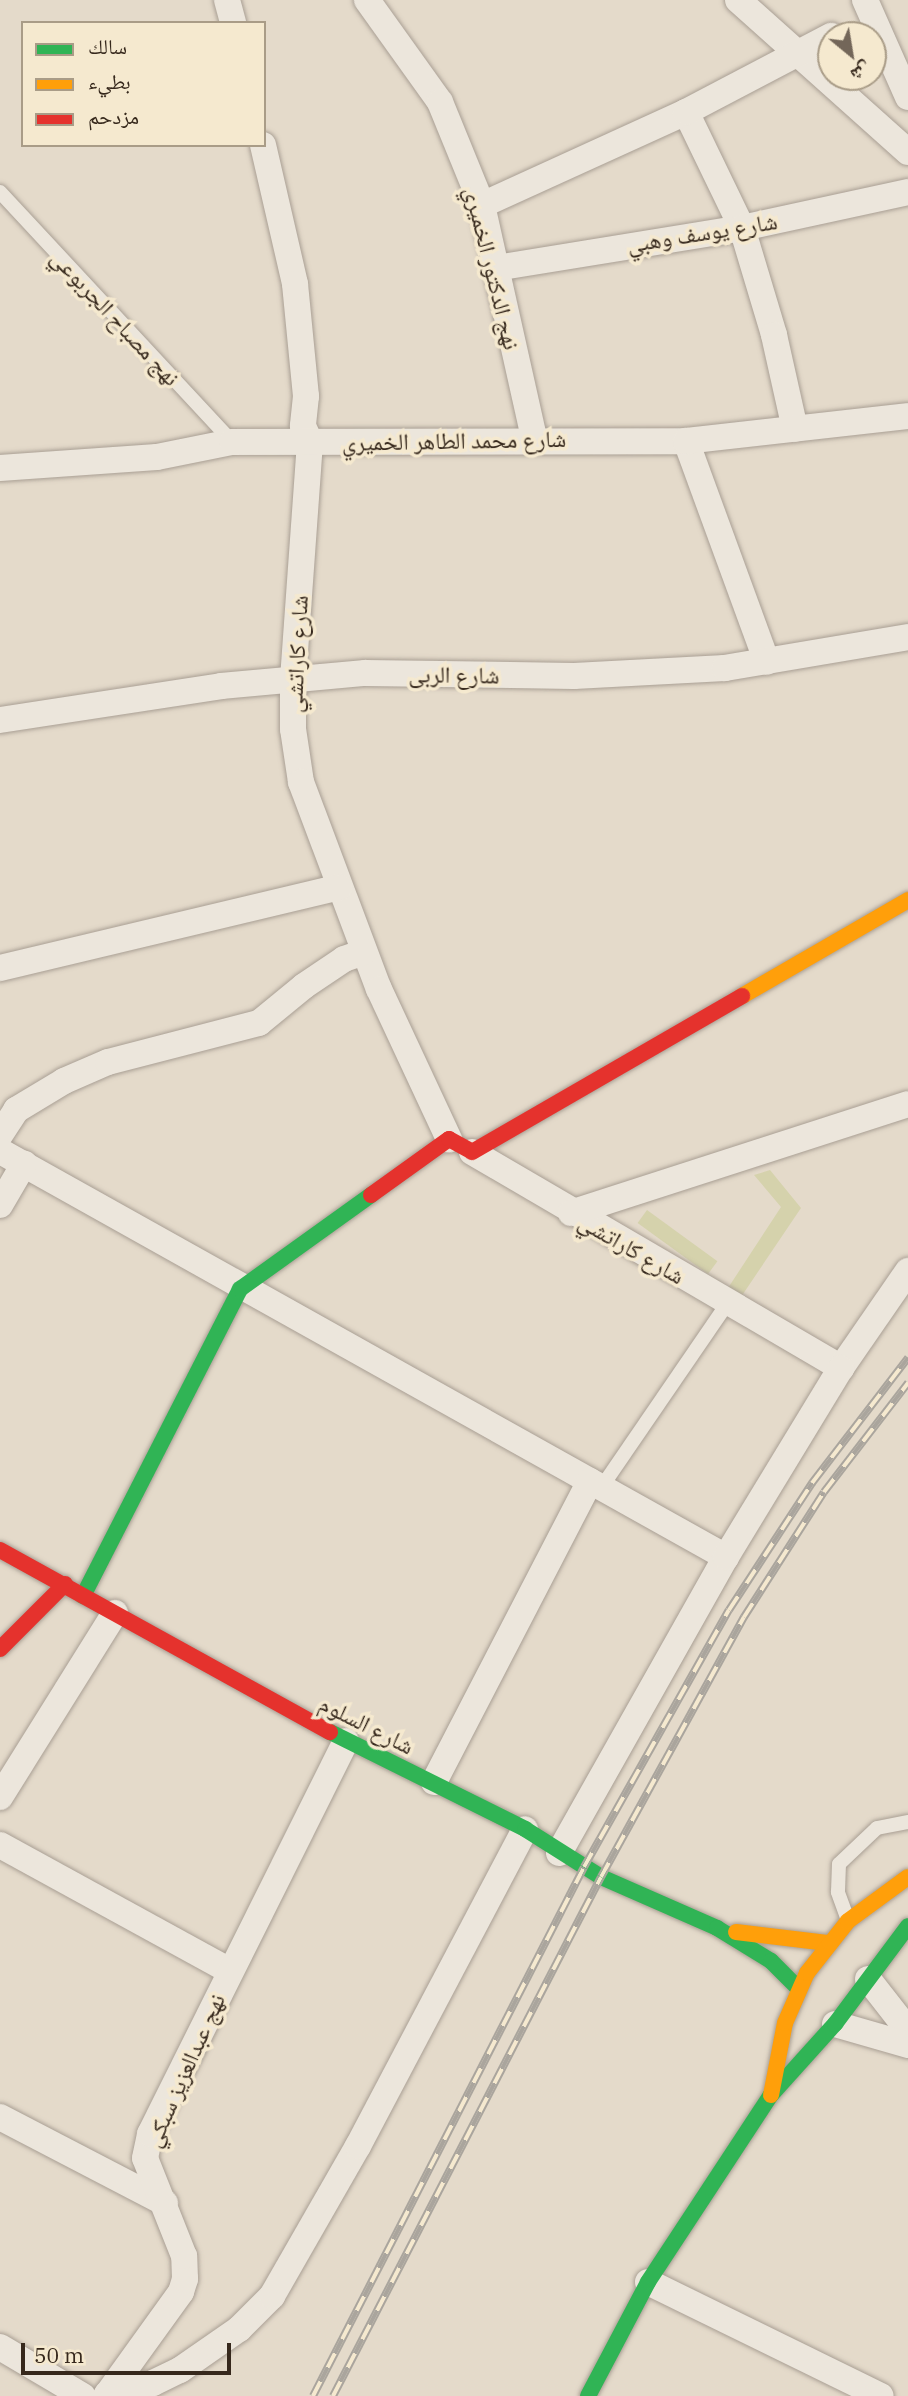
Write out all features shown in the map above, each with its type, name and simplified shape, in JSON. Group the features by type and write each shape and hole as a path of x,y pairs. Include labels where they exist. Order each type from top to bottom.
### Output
{"street":[{"path":"227,0 232,21"},
{"path":"738,0 800,52 908,152"},
{"name":"نهج الدكتور الخميري","path":"370,1 440,102 482,205 534,438"},
{"path":"850,21 869,7 908,97"},
{"path":"482,205 686,112 817,43"},
{"path":"686,112 741,228 774,335 795,429"},
{"name":"شارع كاراتشي","path":"263,147 295,284 306,396 303,426 310,442 293,679 293,729 301,782 364,952 461,1146 793,1343 841,1368"},
{"name":"شارع يوسف وهبي","path":"496,268 741,228 908,192"},
{"name":"شارع محمد الطاهر الخميري","path":"0,468 157,457 232,442 534,438 687,441 908,416"},
{"path":"687,441 767,662"},
{"name":"شارع الربى","path":"0,720 293,679 365,673 635,674 767,662 908,637"},
{"path":"0,968 339,887"},
{"path":"83,1596 240,1289 461,1146 908,900"},
{"path":"0,1135 16,1110 64,1081 108,1062 260,1023 304,986 344,959 364,952"},
{"path":"571,1213 908,1104"},
{"path":"0,1151 240,1289 726,1557"},
{"path":"0,1205 24,1164"},
{"path":"559,1853 726,1557 841,1368 908,1270"},
{"path":"434,1782 595,1485"},
{"name":"شارع السلوم","path":"0,1550 346,1741 526,1829 559,1853 601,1877 717,1928 771,1961 824,2016"},
{"path":"0,1649 65,1584"},
{"path":"0,1797 115,1613"},
{"name":"نهج عبدالعزيز سبكي","path":"99,2395 181,2292 184,2256 145,2158 146,2147 230,1971 346,1741"},
{"path":"0,2347 99,2395 153,2383 180,2370 239,2329 272,2296 358,2146 526,1829"},
{"path":"0,1845 230,1971"},
{"path":"771,2095 782,2035 799,1989 834,1947 848,1921 908,1877"},
{"path":"588,2396 648,2282 824,2016 908,1926"},
{"name":"شارع السلوم","path":"717,1928 834,1947"},
{"path":"865,1973 908,2030"},
{"path":"824,2016 908,2045"},
{"path":"0,2117 165,2203"},
{"path":"648,2282 881,2396"}],"lane":[{"name":"نهج مصباح الجربوعي","path":"2,196 232,442"},
{"path":"595,1485 727,1304"},
{"path":"848,1921 838,1892 839,1864 877,1828 908,1822"}],"shaded area":[{"path":"770,1170 801,1208 741,1297 728,1288 781,1207 754,1175"},
{"path":"647,1210 717,1261 708,1274 638,1223"}],"railway":[{"path":"313,2396 584,1867 729,1610 812,1483 908,1358"},
{"path":"333,2396 601,1877 744,1617 824,1492 908,1383"}],"traffic: fast":[{"path":"83,1596 240,1289 371,1195"},
{"path":"330,1732 525,1829 601,1877 717,1928 771,1961 799,1989"},
{"path":"588,2396 648,2282 771,2095 835,2024 908,1926"}],"traffic: slow":[{"path":"742,996 908,900"},
{"path":"771,2095 785,2023 807,1973 848,1921 908,1877"},
{"path":"736,1932 827,1943"}],"traffic: jam":[{"path":"371,1195 449,1139 472,1152 742,996"},
{"path":"0,1550 330,1732"},
{"path":"0,1649 65,1584"}]}
